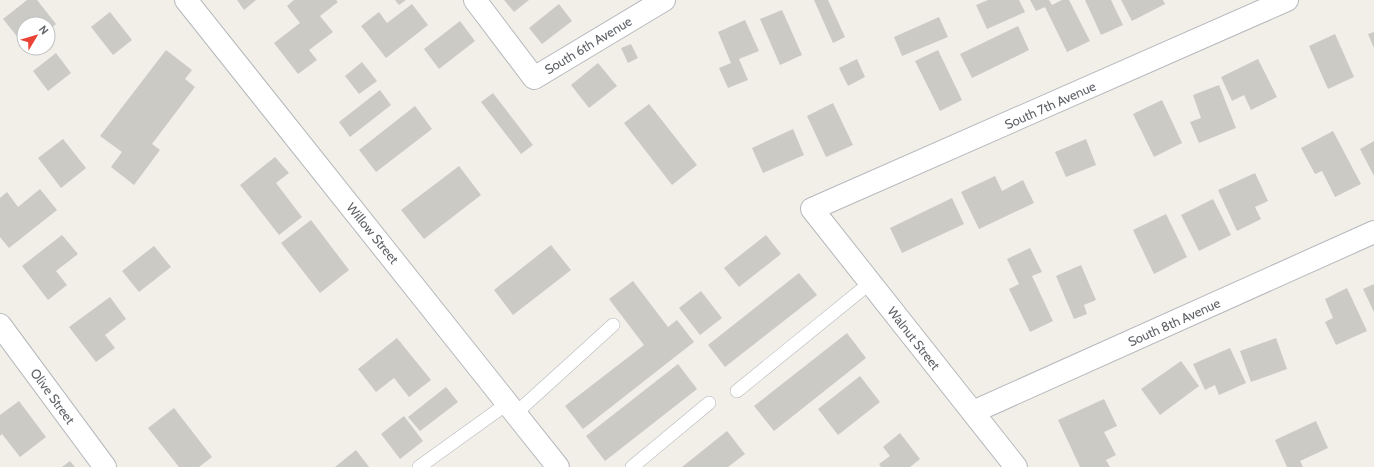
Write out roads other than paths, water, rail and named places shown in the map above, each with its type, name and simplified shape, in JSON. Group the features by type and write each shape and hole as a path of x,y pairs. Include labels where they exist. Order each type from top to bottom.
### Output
{"street":[{"name":"Willow Street","path":"186,0 558,467"},
{"name":"South 6th Avenue","path":"475,0 534,78 664,0"},
{"name":"South 7th Avenue","path":"812,209 1287,0"},
{"name":"Walnut Street","path":"812,209 1016,467"},
{"name":"South 8th Avenue","path":"973,412 1374,232"},
{"name":"Olive Street","path":"0,324 105,467"}],"lane":[{"path":"737,391 870,283"},
{"path":"419,467 512,408 612,325"},
{"path":"632,467 709,403"}]}
